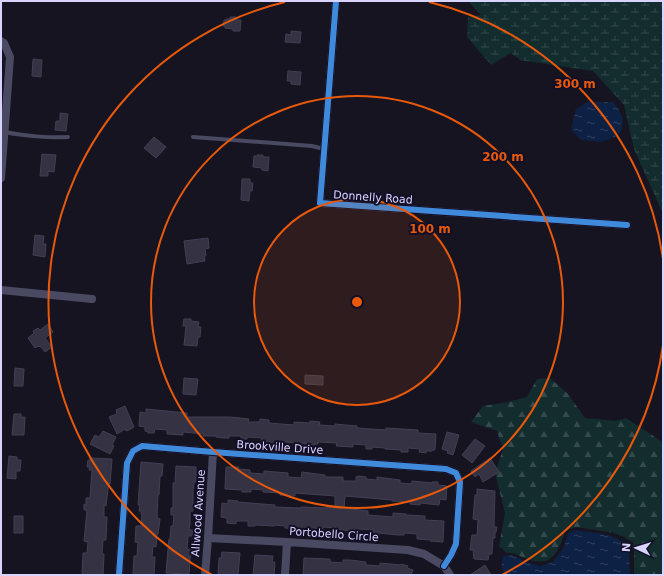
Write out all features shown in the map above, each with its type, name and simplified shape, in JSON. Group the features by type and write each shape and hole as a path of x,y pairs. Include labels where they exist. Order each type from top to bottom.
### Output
{"street":[{"name":"Donnelly Road","path":"336,1 320,203 627,224"},
{"path":"1,41 4,43 10,57 1,178"},
{"path":"1,290 92,298"},
{"name":"Brookville Drive","path":"120,575 127,463 133,451 142,446 446,469 456,473 460,482 456,544 444,566"},
{"name":"Allwood Avenue","path":"205,575 213,452"},
{"name":"Portobello Circle","path":"208,538 408,550 424,554 444,566 450,575"},
{"path":"285,575 287,542"}],"lane":[{"path":"5,132 27,135 68,137"},
{"path":"192,138 312,146 324,150"}],"green space":[{"path":"468,1 663,1 663,214 634,149 624,105 593,71 520,60 511,53 491,65 467,37 468,17 481,15"},
{"path":"550,378 568,394 585,418 616,421 626,418 661,441 663,440 663,575 634,575 633,542 614,533 576,527 565,531 557,551 549,560 543,561 536,561 507,553 499,546 505,513 495,473 503,449 497,431 471,422 483,406 527,397 537,379"}],"water":[{"path":"587,102 613,102 623,119 621,131 615,137 601,142 581,140 571,130 576,109"},
{"path":"576,530 611,536 629,546 630,575 505,575 502,566 503,556 512,555 526,562 541,566 553,562 564,547 568,533"}],"building":[{"path":"230,17 236,17 236,20 241,20 240,31 233,31 233,29 225,28 225,26 223,26 224,20 230,19"},
{"path":"291,31 301,32 300,43 285,42 286,34 291,35"},
{"path":"33,59 42,60 41,77 32,76"},
{"path":"288,71 301,72 300,85 291,84 291,81 287,81"},
{"path":"60,113 68,114 66,131 55,130 56,121 60,121"},
{"path":"154,137 166,147 156,158 144,148"},
{"path":"42,154 56,155 54,172 48,171 48,176 40,176"},
{"path":"254,156 269,157 268,171 262,170 262,168 253,167"},
{"path":"242,179 250,179 250,183 253,183 249,201 241,200"},
{"path":"35,235 44,236 43,244 46,244 45,257 33,255"},
{"path":"208,238 209,248 205,249 205,261 187,264 184,241"},
{"path":"184,319 191,319 191,321 199,322 198,327 201,327 197,346 184,345 186,326 183,326"},
{"path":"48,324 53,332 45,338 52,347 45,352 40,346 35,348 28,338 34,333 33,331 38,328 40,330"},
{"path":"15,368 24,369 23,386 14,386"},
{"path":"305,375 323,376 323,385 305,384"},
{"path":"184,378 198,379 196,395 183,394"},
{"path":"125,406 134,427 126,431 125,429 117,434 109,417 117,414 116,410"},
{"path":"146,409 187,413 187,417 230,417 249,419 248,422 260,422 260,419 269,420 269,423 294,425 294,422 310,423 310,421 320,422 319,425 335,426 335,424 357,426 357,428 418,430 418,433 436,434 435,450 426,451 426,453 419,452 420,449 408,448 408,452 401,452 401,450 385,448 372,447 372,449 366,449 366,445 353,444 353,447 336,446 337,443 318,442 318,444 314,445 277,441 277,443 270,443 261,441 262,438 247,437 247,439 241,439 241,436 229,436 229,438 222,438 216,436 203,436 204,434 183,432 183,435 167,434 167,430 155,429 154,433 148,433 145,431 145,427 139,426 140,412 146,413"},
{"path":"14,414 21,414 21,417 25,417 24,435 12,435"},
{"path":"103,431 116,437 110,454 90,444 95,435 99,437"},
{"path":"447,432 459,435 453,455 442,449"},
{"path":"475,439 485,446 472,463 462,455"},
{"path":"9,456 17,457 17,460 21,460 20,471 16,471 16,479 7,478"},
{"path":"90,458 112,459 110,484 109,483 106,506 104,505 104,517 107,518 106,540 103,540 102,554 104,554 103,575 82,575 83,553 87,553 88,542 84,541 87,510 84,510 84,504 86,505 86,498 90,498 92,470 89,470 90,467 87,467 88,460 90,461"},
{"path":"490,458 499,472 483,482 479,474 475,477 471,471"},
{"path":"141,462 163,464 158,495 157,518 160,519 156,547 153,546 152,557 155,557 154,575 133,575 134,556 137,556 138,543 135,542 136,526 141,526 142,515 141,511 139,511 140,505 138,505"},
{"path":"176,466 196,467 196,482 194,482 193,491 193,511 190,511 189,530 193,530 192,536 188,536 187,549 191,549 189,574 166,573 169,539 171,526 173,526 174,515 171,515 171,508 173,508 173,483 175,483"},
{"path":"226,467 239,467 238,469 250,470 250,473 264,474 264,471 288,473 288,477 301,478 302,472 325,475 325,477 343,477 343,481 356,481 356,477 359,476 366,477 366,479 377,480 377,477 400,480 400,483 412,484 412,481 432,483 438,482 438,485 447,486 446,500 440,499 439,505 420,503 420,505 410,504 411,502 345,496 344,508 368,511 368,515 393,517 393,513 406,514 425,516 425,520 444,521 443,542 417,539 417,534 373,534 373,530 358,529 358,533 336,528 323,527 323,529 305,529 285,528 285,526 274,525 248,526 248,521 236,521 236,524 227,523 227,518 221,517 222,503 228,504 228,500 275,505 275,507 335,508 335,496 295,493 295,496 263,492 263,490 251,489 251,492 242,492 242,490 225,489"},
{"path":"477,489 495,491 494,527 497,527 495,538 493,538 492,554 489,554 488,560 474,559 473,550 470,550 472,535 477,535 478,520 473,519"},
{"path":"14,516 23,516 23,533 14,533"},
{"path":"222,552 240,553 238,575 218,575 219,558 221,558"},
{"path":"255,555 273,556 272,562 275,562 274,575 253,575"},
{"path":"304,558 330,559 330,562 343,563 343,560 350,560 366,562 366,565 380,566 380,563 401,564 408,566 407,568 413,570 411,575 303,575"},
{"path":"485,565 491,575 470,575"}],"cycle path":[{"path":"336,1 320,203 627,225"},
{"path":"119,575 127,463 133,451 142,446 446,469 456,473 460,482 456,544 444,566"}]}
